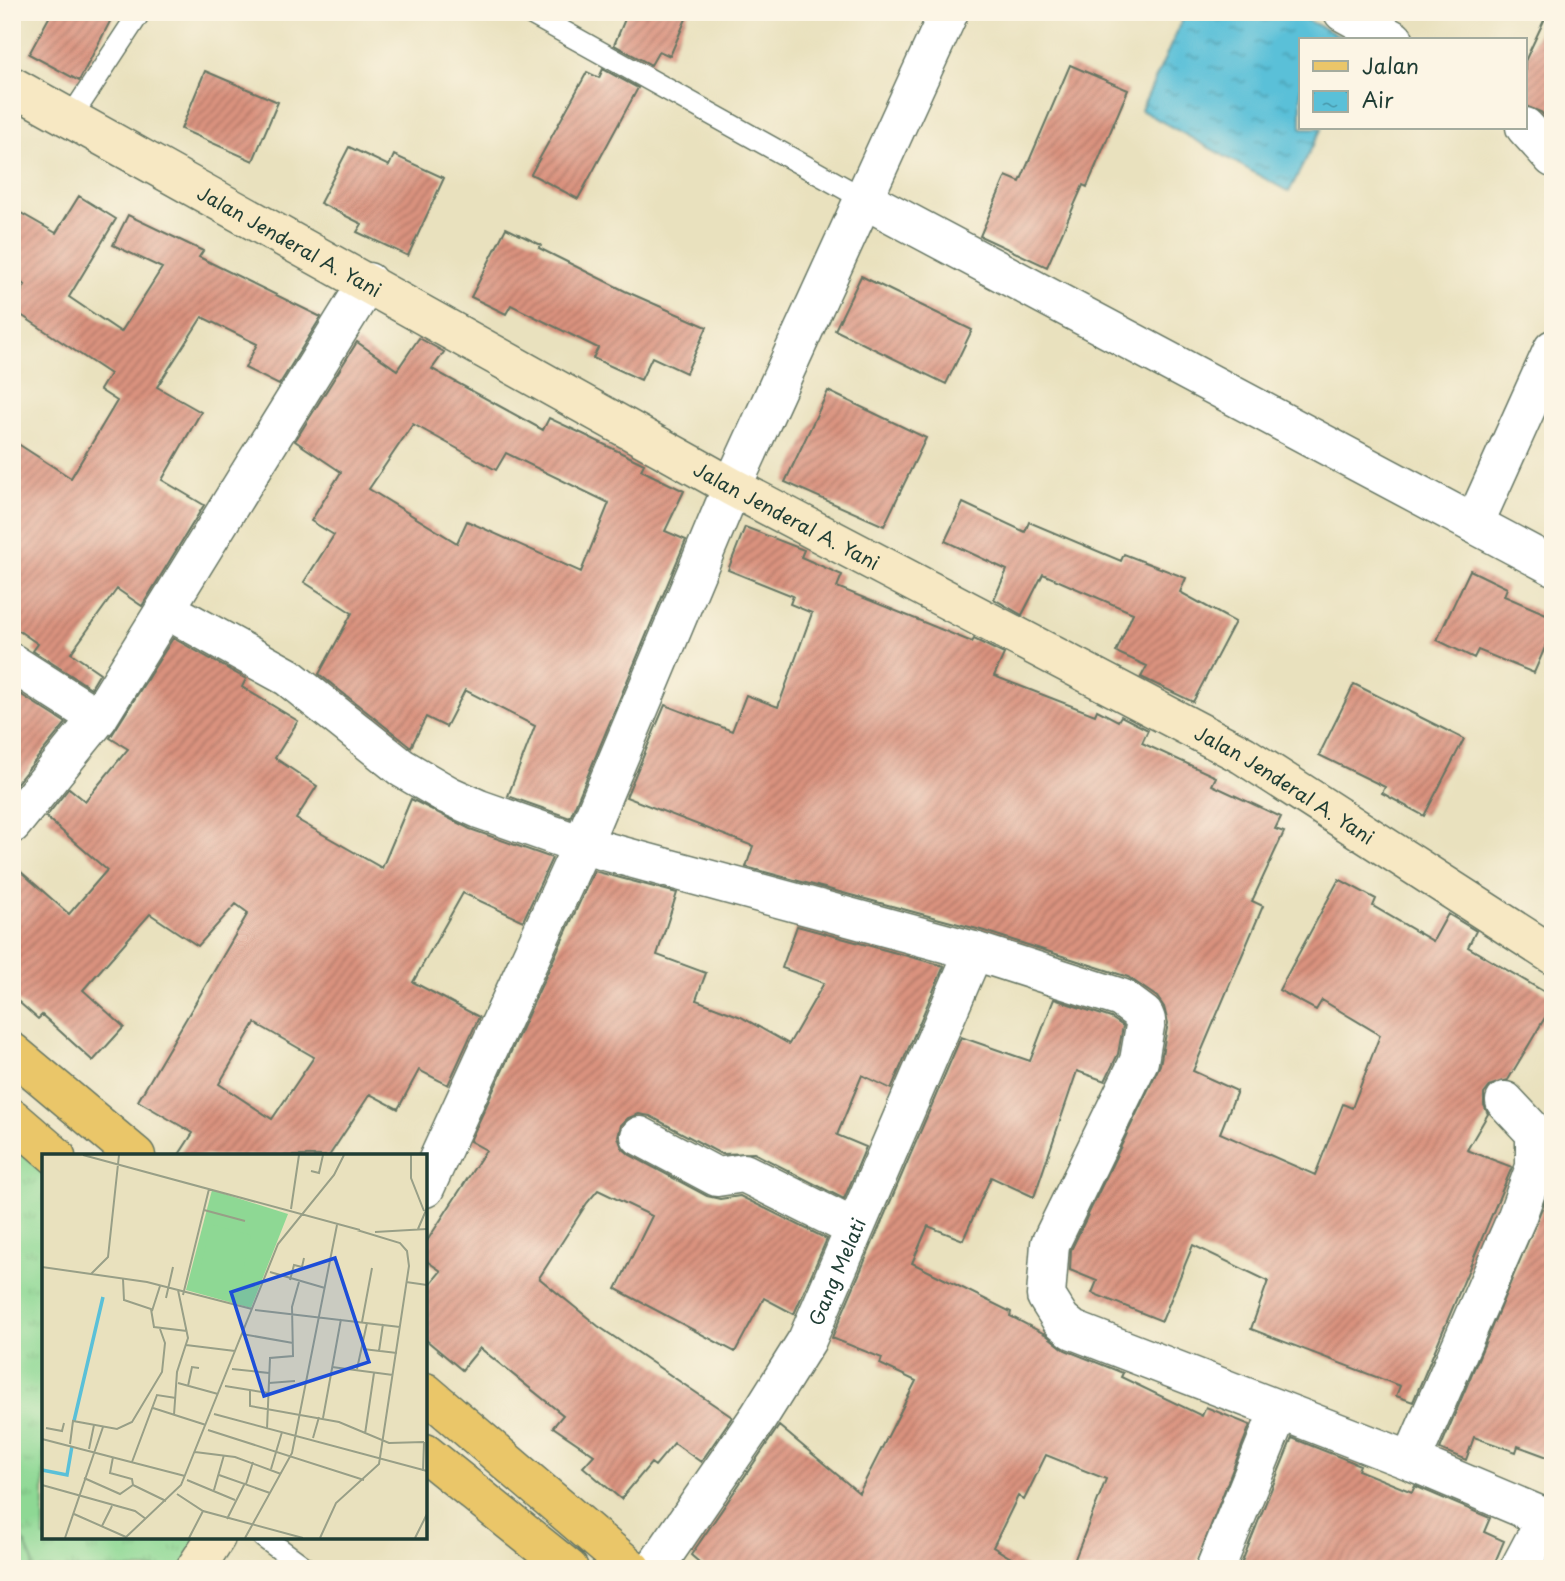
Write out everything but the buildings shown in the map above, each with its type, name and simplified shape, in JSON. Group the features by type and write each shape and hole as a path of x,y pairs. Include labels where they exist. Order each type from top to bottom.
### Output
{"main road":[{"path":"12,1052 134,1154"},
{"path":"12,1118 54,1154"},
{"path":"427,1394 632,1569"},
{"path":"427,1455 569,1569"}],"street":[{"path":"427,1184 582,845 732,486 949,12"},
{"name":"Jalan Jenderal A. Yani","path":"12,86 732,486 1243,755 1553,955"},
{"path":"1526,128 1553,158"},
{"path":"864,199 1553,566"},
{"path":"12,824 99,718 368,282"},
{"path":"1474,524 1553,349"},
{"path":"167,610 288,677 402,768 448,795 582,845 974,951 1121,998 1144,1014 1146,1020 1139,1061 1051,1244 1046,1296 1061,1320 1073,1330 1411,1461 1549,1520 1519,1569"},
{"path":"12,663 99,718"},
{"name":"Gang Melati","path":"654,1569 758,1418 807,1340 974,951"},
{"path":"1411,1461 1516,1219 1535,1167 1535,1133 1505,1101"},
{"path":"640,1136 717,1177 744,1173 854,1228"},
{"path":"1215,1569 1279,1411"},
{"path":"195,1569 215,1539"}],"lane":[{"path":"71,117 140,12"},
{"path":"528,12 864,199"},
{"path":"266,1539 307,1569"}],"green space":[{"path":"12,1146 42,1168 42,1539 212,1539 192,1569 12,1569"},
{"path":"12,1515 33,1562 32,1569 12,1569"}],"water":[{"path":"1186,12 1291,12 1344,38 1299,38 1299,130 1321,130 1289,192 1141,110"}]}
